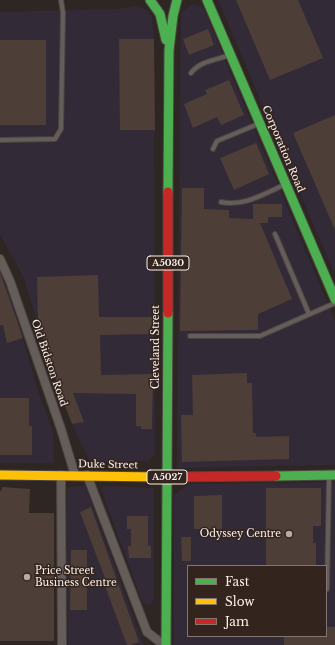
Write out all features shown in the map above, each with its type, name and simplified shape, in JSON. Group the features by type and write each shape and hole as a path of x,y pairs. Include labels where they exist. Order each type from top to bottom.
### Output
{"main road":[{"path":"150,0 164,4 177,0"},
{"name":"Cleveland Street","path":"150,0 160,14 168,50"},
{"name":"Cleveland Street","path":"165,645 168,50 177,0"},
{"name":"Corporation Road","path":"204,0 209,4 232,54 335,299"},
{"name":"Duke Street","path":"0,475 167,477 332,475"}],"street":[{"name":"Old Bidston Road","path":"0,259 10,282 54,407 75,475"},
{"path":"61,475 62,645"},
{"path":"87,475 147,632 165,645"}],"lane":[{"path":"0,140 55,139 61,130 63,13 61,0"},
{"path":"191,73 194,69 206,62 232,54"},
{"path":"213,149 217,141 260,123"},
{"path":"221,202 231,204 241,203 286,184"},
{"path":"275,234 309,314"},
{"path":"190,336 260,336 335,303"},
{"path":"327,589 332,475"}],"shaded area":[{"path":"218,0 335,0 335,275"},
{"path":"192,4 203,7 335,321 335,465 177,468 181,13"},
{"path":"135,6 147,10 152,17 154,39 155,454 148,461 90,462 72,424 60,393 23,276 0,235 0,12 119,9"},
{"path":"0,272 13,303 36,385 53,432 54,463 0,463"},
{"path":"335,482 335,645 174,645 174,495 189,484"},
{"path":"85,486 144,645 68,645 67,487"},
{"path":"104,486 154,488 154,599 151,604 146,605 142,601 101,489"}],"building":[{"path":"236,0 298,0 323,58 270,80"},
{"path":"208,29 214,45 189,55 183,39"},
{"path":"119,39 154,39 155,130 120,130"},
{"path":"0,40 46,40 46,125 0,125"},
{"path":"229,80 244,115 221,125 217,117 193,128 184,104 207,94 205,90"},
{"path":"335,115 335,230 293,133"},
{"path":"256,143 269,174 234,190 220,158"},
{"path":"182,188 204,188 204,209 229,210 229,218 253,219 253,204 282,204 282,217 268,217 268,223 260,223 292,299 258,314 258,330 180,331"},
{"path":"0,272 23,338 7,343 3,325 0,325"},
{"path":"98,275 99,317 154,317 154,334 100,335 101,375 153,374 152,429 141,429 141,426 136,426 136,394 73,393 84,422 72,424 60,393 38,320 37,277"},
{"path":"247,373 247,383 252,383 253,433 256,433 256,437 289,436 289,459 182,462 181,415 193,415 192,375"},
{"path":"0,398 29,398 29,426 32,426 32,455 0,455"},
{"name":"Price Street Business Centre","path":"2,487 30,489 29,513 54,513 54,641 0,641 0,491 2,490"},
{"name":"Odyssey Centre","path":"266,488 321,488 321,526 313,526 313,543 316,543 316,565 266,565"},
{"path":"222,495 222,529 194,529 194,496"},
{"path":"91,507 139,642 131,645 127,645 105,586 108,586 80,512"},
{"path":"127,516 148,516 148,546 151,545 151,558 129,558 128,546 131,546 131,529 127,529"},
{"path":"181,537 191,537 191,561 182,561"},
{"path":"71,550 87,550 87,610 70,610"},
{"path":"327,627 335,627 335,645 284,645 284,637 327,637"}],"traffic: fast":[{"path":"150,0 160,14 166,40"},
{"path":"168,192 169,50 173,16 177,0"},
{"path":"207,0 335,299"},
{"path":"166,645 168,313"},
{"path":"276,476 335,475"}],"traffic: slow":[{"path":"0,475 162,477"}],"traffic: jam":[{"path":"168,192 168,313"},
{"path":"162,477 276,476"}],"place":[{"name":"Odyssey Centre","path":"289,534"},
{"name":"Price Street Business Centre","path":"27,577"}]}
